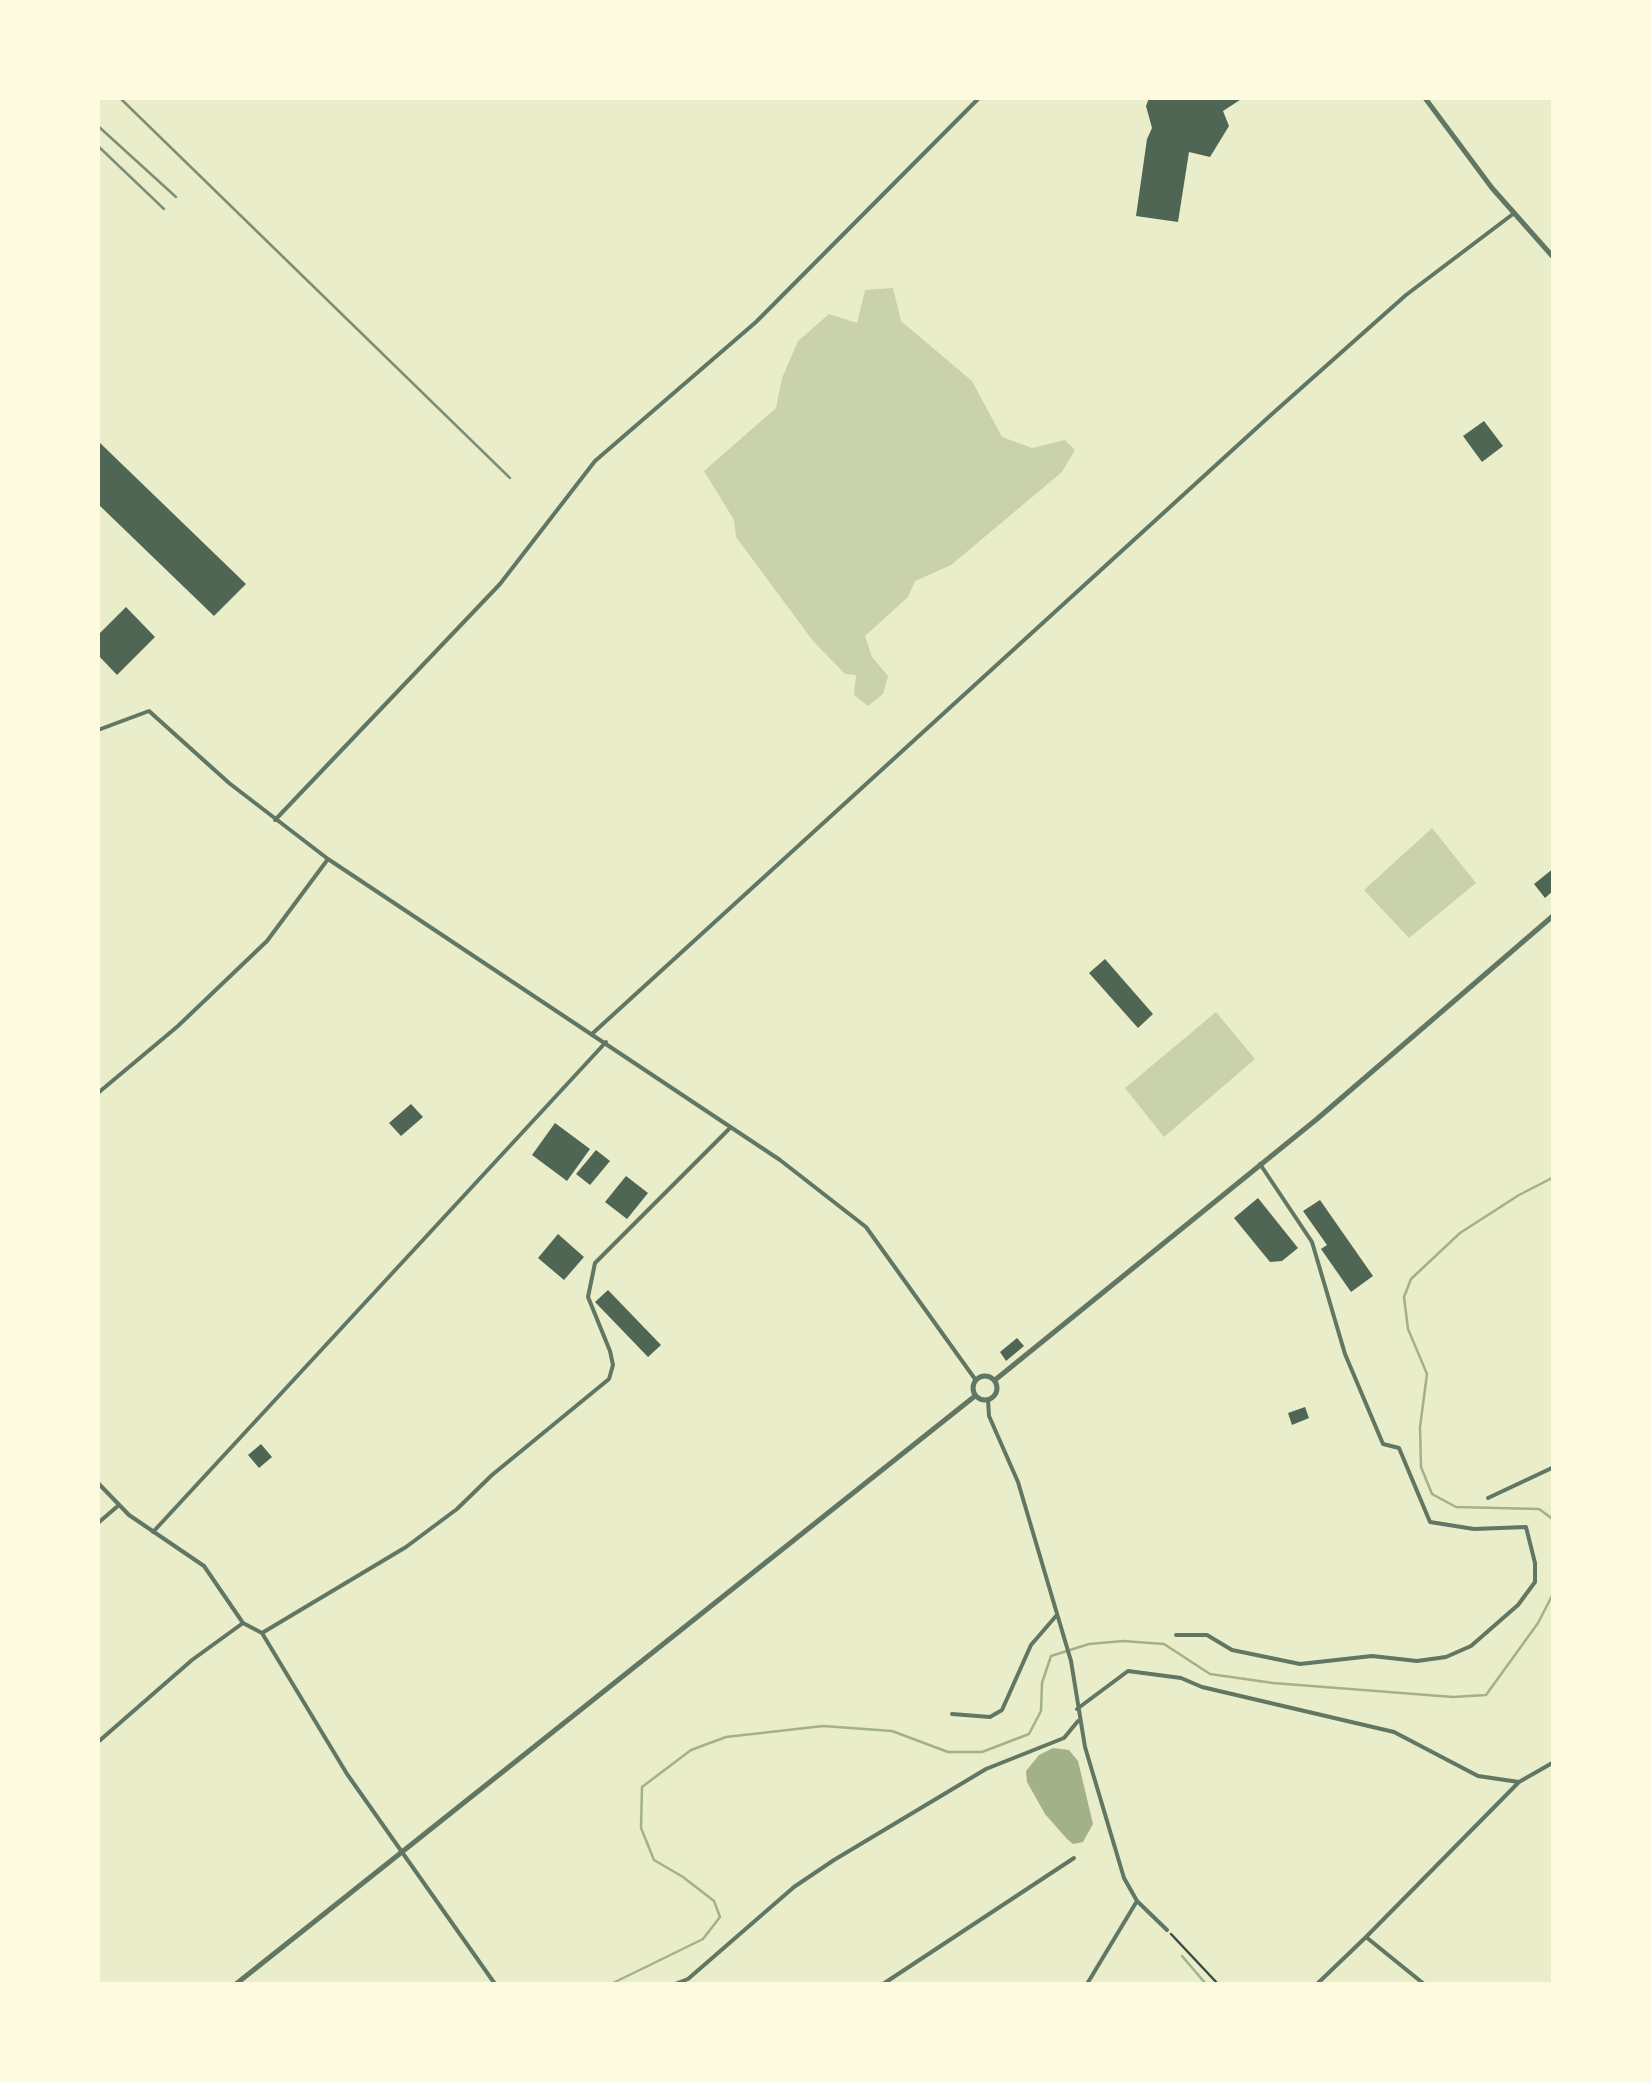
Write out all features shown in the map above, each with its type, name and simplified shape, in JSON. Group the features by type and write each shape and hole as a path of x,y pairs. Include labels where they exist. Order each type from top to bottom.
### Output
{"street":[{"path":"274,820 500,584 595,462 756,322 980,98"},
{"path":"1425,98 1513,214 1554,258"},
{"path":"593,1034 1406,295 1513,214"},
{"path":"98,730 149,711 274,820 328,859 732,1126 866,1226 976,1379"},
{"path":"98,1093 178,1026 267,941 328,859"},
{"path":"995,1380 1260,1164 1554,916"},
{"path":"153,1532 606,1042"},
{"path":"262,1633 406,1547 609,1379 613,1365 610,1350 588,1297 595,1263 732,1126"},
{"path":"1176,1635 1206,1636 1232,1650 1300,1664 1372,1656 1416,1661 1446,1657 1472,1646 1518,1606 1535,1582 1535,1563 1526,1528 1474,1529 1430,1522 1399,1448 1382,1444 1345,1354 1312,1242 1260,1164"},
{"path":"975,1396 988,1400 998,1388 989,1376 976,1379"},
{"path":"975,1396 972,1388 976,1379"},
{"path":"236,1984 975,1396"},
{"path":"988,1400 989,1416 1018,1482 1071,1661 1077,1710 1124,1878 1137,1901 1167,1930"},
{"path":"1488,1498 1554,1467"},
{"path":"98,1483 153,1532 204,1566 243,1623 262,1633 347,1774 495,1984"},
{"path":"98,1523 119,1505"},
{"path":"952,1714 990,1717 1002,1710 1031,1644 1056,1616"},
{"path":"98,1742 192,1660 243,1623"},
{"path":"1077,1710 1128,1671 1181,1678 1202,1687 1394,1732 1478,1776 1519,1782"},
{"path":"675,1984 688,1979 794,1887 834,1860 986,1769 1064,1738 1080,1719"},
{"path":"1317,1984 1519,1782 1554,1762"},
{"path":"882,1984 1074,1858"},
{"path":"1087,1984 1137,1901"},
{"path":"1366,1936 1424,1984"}],"path":[{"path":"1167,1930 1218,1984"}],"shaded area":[{"path":"893,288 901,321 972,381 1002,437 1032,448 1065,440 1075,450 1062,472 951,565 915,581 908,597 865,636 872,657 888,676 883,694 868,706 854,695 856,675 845,674 813,641 736,537 734,520 704,471 776,408 782,378 798,341 829,314 857,323 865,290"},
{"path":"1432,828 1476,883 1409,938 1364,890"},
{"path":"1216,1012 1255,1059 1164,1137 1125,1088"},
{"path":"1053,1748 1069,1750 1078,1761 1093,1824 1083,1842 1073,1844 1067,1839 1045,1814 1027,1782 1026,1771 1039,1755"}],"building":[{"path":"1149,98 1243,98 1223,111 1229,126 1210,157 1189,152 1178,222 1136,216 1152,128 1146,106"},
{"path":"1484,421 1503,446 1482,462 1463,436"},
{"path":"98,441 246,584 214,616 98,504"},
{"path":"126,607 155,637 117,675 98,655 98,635"},
{"path":"1554,868 1554,890 1545,898 1534,884"},
{"path":"1105,959 1153,1014 1138,1028 1089,973"},
{"path":"411,1104 423,1117 401,1136 389,1123"},
{"path":"555,1123 590,1149 567,1181 532,1155"},
{"path":"596,1150 610,1161 590,1185 576,1174"},
{"path":"626,1176 648,1193 627,1219 605,1202"},
{"path":"1258,1198 1298,1248 1282,1261 1270,1262 1234,1218"},
{"path":"1320,1200 1373,1276 1351,1292 1321,1249 1327,1245 1303,1211"},
{"path":"558,1234 584,1257 564,1280 538,1258"},
{"path":"608,1290 661,1345 648,1357 595,1302"},
{"path":"1017,1338 1024,1346 1006,1361 1000,1352"},
{"path":"1305,1407 1309,1418 1292,1425 1288,1413"},
{"path":"261,1444 272,1457 259,1468 248,1455"}],"waterway":[{"path":"1554,1177 1460,1233 1411,1279 1404,1297 1408,1329 1427,1374 1420,1427 1421,1467 1432,1494 1456,1507 1539,1509 1554,1520"},
{"path":"611,1984 703,1939 720,1917 714,1901 654,1860 641,1828 642,1787 691,1750 726,1737 823,1726 892,1731 948,1752 982,1752 1029,1734 1041,1711 1042,1683 1051,1656 1089,1644 1123,1641 1164,1644 1210,1674 1273,1683 1453,1697 1486,1695 1538,1623 1554,1592"},
{"path":"1182,1956 1206,1984"}],"railway":[{"path":"120,98 510,478"},
{"path":"98,126 176,197"},
{"path":"98,146 164,209"}]}
